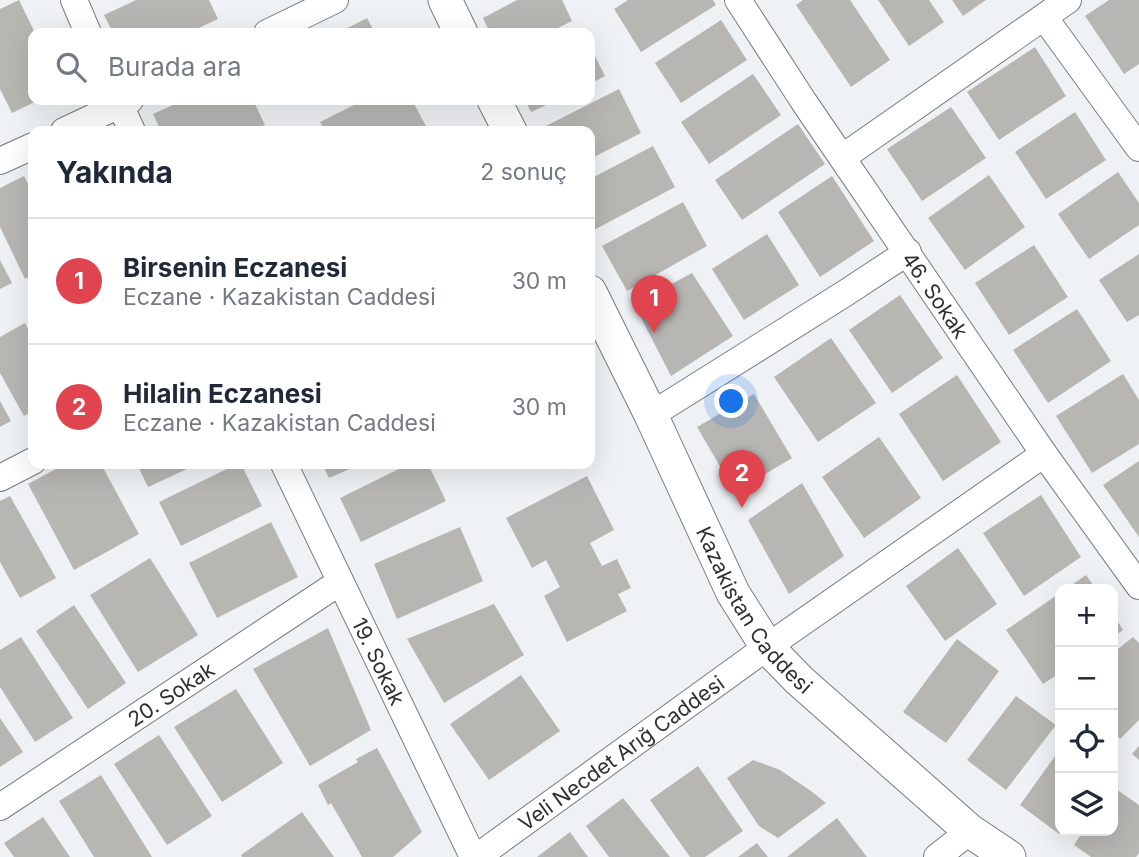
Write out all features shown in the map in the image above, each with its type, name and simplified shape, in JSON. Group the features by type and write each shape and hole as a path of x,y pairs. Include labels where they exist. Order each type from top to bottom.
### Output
{"main road":[{"path":"445,0 459,28"},
{"path":"497,105 507,126"},
{"name":"Kazakistan Caddesi","path":"595,302 651,415 733,593 766,648 970,831 1009,857"}],"street":[{"path":"74,0 86,28"},
{"path":"277,28 335,0"},
{"name":"46. Sokak","path":"738,0 804,102 1044,454 1139,586"},
{"path":"843,157 1068,0"},
{"path":"1044,17 1139,148"},
{"path":"74,126 115,105"},
{"path":"124,105 130,126"},
{"path":"0,161 28,147"},
{"path":"651,415 908,252"},
{"name":"Veli Necdet Arığ Caddesi","path":"475,857 766,648 1044,454"},
{"path":"0,478 28,464"},
{"name":"19. Sokak","path":"286,469 475,857"},
{"name":"20. Sokak","path":"0,807 340,582"},
{"path":"937,857 970,831"}],"building":[{"path":"19,0 33,28 28,28 29,105 12,113 0,89 0,9"},
{"path":"136,0 209,0 218,19 199,28 110,28 104,15"},
{"path":"517,0 562,0 572,21 558,28 488,28 483,18"},
{"path":"628,0 713,0 716,5 641,52 614,9"},
{"path":"803,0 850,0 890,60 851,87 796,5"},
{"path":"878,0 929,0 944,22 909,46"},
{"path":"952,0 986,0 963,16"},
{"path":"1109,0 1139,0 1139,64 1124,74 1085,16"},
{"path":"367,18 372,28 348,28"},
{"path":"721,20 747,60 681,103 655,63"},
{"path":"1035,47 1066,96 999,140 967,92"},
{"path":"595,56 605,76 595,81"},
{"path":"753,74 781,115 709,164 681,122"},
{"path":"619,89 641,133 595,156 595,126 546,126 587,105 595,105 595,101"},
{"path":"173,105 255,105 265,125 159,126 153,114"},
{"path":"354,105 415,105 426,126 322,126 320,122"},
{"path":"528,105 546,105 531,112"},
{"path":"951,107 986,158 922,201 887,149"},
{"path":"1075,112 1106,160 1046,199 1015,152"},
{"path":"798,124 825,164 742,220 715,180"},
{"path":"653,146 675,187 595,229 595,176"},
{"path":"1118,172 1139,203 1139,225 1089,259 1058,214"},
{"path":"989,175 1025,227 965,270 928,218"},
{"path":"24,176 28,184 28,278 25,279 0,227 0,188"},
{"path":"832,176 874,241 820,277 778,212"},
{"path":"683,202 707,246 627,291 602,246"},
{"path":"767,234 799,285 744,320 712,269"},
{"path":"1034,245 1068,297 1009,335 975,283"},
{"path":"1139,254 1139,315 1127,322 1099,280"},
{"path":"0,260 12,283 0,289"},
{"path":"692,273 733,336 671,376 634,304"},
{"path":"900,295 943,358 892,393 849,330"},
{"path":"1077,309 1111,361 1048,403 1013,350"},
{"path":"25,323 28,329 28,414 24,416 0,373 0,337"},
{"path":"831,338 876,403 818,442 774,377"},
{"path":"1123,374 1139,400 1139,444 1092,473 1056,416"},
{"path":"957,375 1001,442 943,481 899,414"},
{"path":"754,394 792,458 735,492 697,427"},
{"path":"0,401 11,421 0,427"},
{"path":"879,437 921,498 864,538 822,477"},
{"path":"1139,461 1139,537 1103,485"},
{"path":"56,469 104,469 139,534 74,570 28,484"},
{"path":"139,469 187,469 148,487"},
{"path":"227,469 244,469 262,506 181,546 159,502"},
{"path":"324,469 350,469 329,478"},
{"path":"399,469 430,469 446,501 361,542 340,498"},
{"path":"587,476 614,530 590,543 602,566 617,559 631,588 618,594 627,611 567,642 544,596 560,587 546,560 532,568 506,518"},
{"path":"802,483 844,556 789,594 748,520"},
{"path":"1041,495 1081,557 1024,596 983,533"},
{"path":"10,496 56,578 20,598 0,562 0,501"},
{"path":"271,522 298,577 217,618 189,563"},
{"path":"460,527 483,581 397,619 374,564"},
{"path":"958,548 997,604 945,641 906,586"},
{"path":"150,558 198,635 138,672 90,595"},
{"path":"1086,575 1092,584 1073,584"},
{"path":"1055,596 1055,676 1043,684 1006,630"},
{"path":"494,604 524,655 444,703 407,639"},
{"path":"74,605 126,683 88,709 36,631"},
{"path":"328,628 371,730 310,766 253,669"},
{"path":"21,637 73,718 35,742 0,687 0,650"},
{"path":"1133,637 1139,643 1139,720 1120,739 1118,737 1118,649"},
{"path":"957,639 999,671 946,743 903,712"},
{"path":"521,675 560,731 489,780 450,724"},
{"path":"236,689 283,763 222,802 174,727"},
{"path":"1016,696 1055,724 1006,790 967,760"},
{"path":"0,718 23,752 0,767"},
{"path":"159,735 212,816 167,845 114,764"},
{"path":"1139,746 1139,760 1132,754"},
{"path":"377,748 422,832 393,857 362,857 318,785"},
{"path":"1055,756 1055,831 1020,805"},
{"path":"753,760 780,770 826,803 778,838 759,826 727,778"},
{"path":"698,766 743,831 705,857 690,857 650,800"},
{"path":"101,775 152,857 94,857 59,801"},
{"path":"1118,790 1139,805 1139,853 1136,857 1091,857 1074,845 1080,836 1118,836"},
{"path":"623,798 670,857 609,857 586,826"},
{"path":"302,812 334,857 242,857 241,855"},
{"path":"43,817 70,857 14,857 4,843"},
{"path":"837,818 867,857 787,857"},
{"path":"570,832 588,857 537,857"},
{"path":"757,843 768,857 738,857"}],"place":[{"name":"Birsenin Eczanesi","path":"654,333"},
{"name":"Hilalin Eczanesi","path":"742,508"}]}
